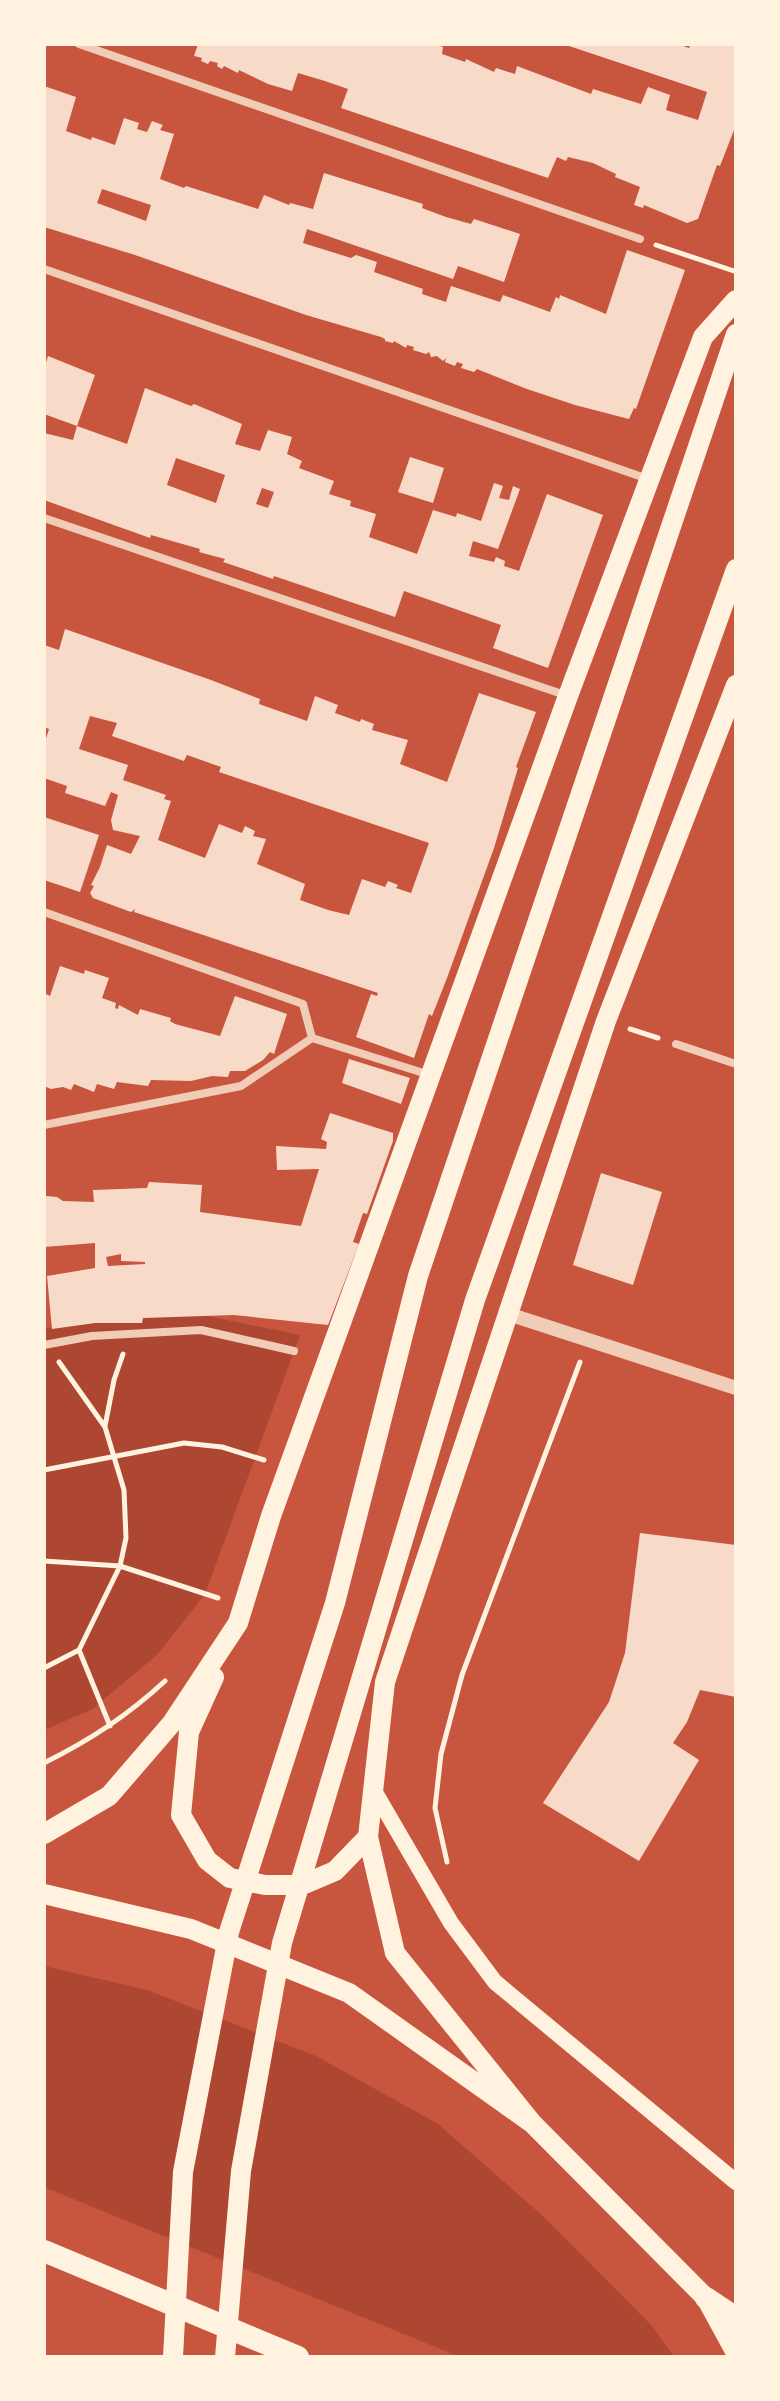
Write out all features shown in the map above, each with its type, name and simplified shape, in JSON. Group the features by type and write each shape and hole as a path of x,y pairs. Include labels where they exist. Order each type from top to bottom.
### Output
{"highway":[{"path":"44,2251 298,2357"},
{"path":"706,2298 736,2318"}],"main road":[{"path":"368,1837 335,1871 302,1885 265,1885 230,1878 207,1860 181,1815 189,1732 238,1623 271,1516 568,696 703,337 736,300"},
{"path":"173,2357 183,2172 229,1932 335,1603 418,1276 736,334"},
{"path":"225,2357 241,2171 282,1943 475,1300 736,569"},
{"path":"736,685 606,1021 385,1682 368,1837 395,1953 532,2123 706,2298 736,2353"},
{"path":"44,1834 109,1796 172,1723 238,1623"},
{"path":"373,1789 451,1923 495,1982 736,2182"},
{"path":"44,1894 191,1929 349,1993 532,2123"}],"street":[{"path":"79,44 640,239"},
{"path":"44,269 651,481"},
{"path":"44,518 568,696"},
{"path":"44,912 303,1004 312,1038"},
{"path":"312,1038 431,1076"},
{"path":"44,1125 241,1086 312,1038"},
{"path":"676,1044 736,1064"},
{"path":"508,1314 736,1388"},
{"path":"46,1345 92,1336 201,1330 294,1351"}],"path":[{"path":"640,239 736,272"},
{"path":"606,1021 676,1044"},
{"path":"105,1427 114,1380 130,1333"},
{"path":"448,1868 435,1808 441,1754 462,1675 589,1340"},
{"path":"44,1668 79,1650 120,1566 126,1538 124,1490 105,1427 46,1345"},
{"path":"44,1470 184,1443 222,1447 273,1463"},
{"path":"44,1561 120,1566 226,1601"},
{"path":"79,1650 110,1726"},
{"path":"44,1763 132,1711 167,1679"}],"shaded area":[{"path":"202,1315 300,1335 205,1594 157,1655 91,1710 44,1730 44,1329 90,1321"},
{"path":"44,1966 147,1990 316,2056 438,2124 544,2217 652,2326 674,2357 460,2357 44,2187"}],"building":[{"path":"198,44 434,44 443,47 442,54 465,62 466,59 494,72 496,68 515,74 517,66 591,94 593,89 641,104 648,87 670,95 666,110 698,120 707,92 563,44 678,44 689,48 691,44 736,44 736,125 720,166 717,165 698,219 687,223 644,205 643,208 634,205 640,187 615,177 616,174 593,163 568,157 566,161 557,157 548,178 341,108 348,89 325,81 298,73 292,91 239,70 238,73 224,66 222,69 217,66 218,63 210,61 208,64 194,56"},
{"path":"44,86 76,97 66,131 91,140 92,137 115,145 124,118 139,123 137,129 147,132 152,121 163,125 160,130 174,134 160,179 184,188 186,186 258,209 264,195 289,205 313,209 324,173 423,204 422,208 446,217 471,224 474,219 520,234 504,282 458,266 453,279 307,229 303,243 351,258 356,255 377,262 374,272 423,289 422,294 446,302 451,286 500,302 503,295 550,312 556,297 559,299 560,295 606,314 627,250 685,270 636,409 629,419 575,405 477,369 474,372 461,368 463,364 457,362 455,366 445,362 446,358 443,361 437,356 431,357 429,352 413,350 414,347 407,345 406,348 394,341 385,341 381,337 44,227","holes":["102,189 151,205 146,221 97,203"]},
{"path":"48,356 95,375 77,426 44,414 44,369"},
{"path":"145,388 191,406 194,404 242,424 235,444 260,451 268,430 292,437 287,454 302,461 299,468 334,481 329,494 351,501 350,506 376,514 369,537 417,554 433,510 456,517 457,513 481,521 494,483 503,486 499,498 509,500 513,486 520,489 498,549 473,541 469,556 494,562 496,557 505,561 504,566 519,571 547,494 603,515 548,668 493,648 501,625 404,591 395,617 223,562 225,559 199,552 200,549 151,535 150,538 44,500 44,433 73,440 77,426 127,444","holes":["176,458 225,475 216,503 167,485","262,488 274,492 268,508 256,504"]},
{"path":"410,457 444,468 433,503 398,492"},
{"path":"65,629 211,680 260,699 259,704 307,721 315,696 338,705 335,713 360,722 361,719 374,724 372,730 408,740 400,764 447,782 479,693 536,712 516,767 494,848 414,1058 356,1037 371,994 377,996 378,993 134,912 135,909 131,912 93,898 90,893 94,886 91,885 107,845 131,854 140,836 113,830 111,820 118,795 111,792 105,806 65,793 67,786 44,778 44,745 49,729 44,727 44,645 59,650","holes":["90,716 117,723 112,736 184,761 187,755 221,767 219,772 429,843 411,893 396,888 398,885 388,881 385,887 362,879 349,915 300,900 305,884 257,864 266,839 253,836 255,831 245,826 242,833 219,824 205,858 158,840 171,801 164,799 166,795 123,780 128,765 79,749"]},
{"path":"44,817 99,835 80,892 44,880"},
{"path":"60,966 109,978 102,998 116,1003 115,1008 118,1009 119,1005 138,1015 140,1009 171,1018 170,1021 175,1024 220,1036 235,996 287,1014 274,1054 270,1052 245,1071 230,1071 228,1077 212,1076 191,1081 151,1080 148,1086 117,1082 114,1089 97,1084 94,1092 74,1084 71,1090 63,1087 51,1089 44,1086 44,993 50,996"},
{"path":"349,1059 410,1078 401,1104 342,1083"},
{"path":"330,1113 393,1133 393,1141 367,1214 363,1213 353,1242 359,1244 328,1325 234,1315 143,1318 142,1323 95,1323 52,1329 47,1276 95,1268 95,1243 44,1247 44,1198 94,1202 93,1190 147,1188 149,1182 202,1185 200,1212 301,1226 319,1169 277,1170 276,1146 326,1149 327,1142 321,1139","holes":["121,1254 121,1261 145,1262 145,1264 108,1266 106,1257"]},
{"path":"601,1173 662,1192 633,1285 573,1265"},
{"path":"640,1533 736,1545 736,1697 700,1690 687,1722 673,1743 699,1760 639,1861 543,1803 609,1702 625,1653"}]}
